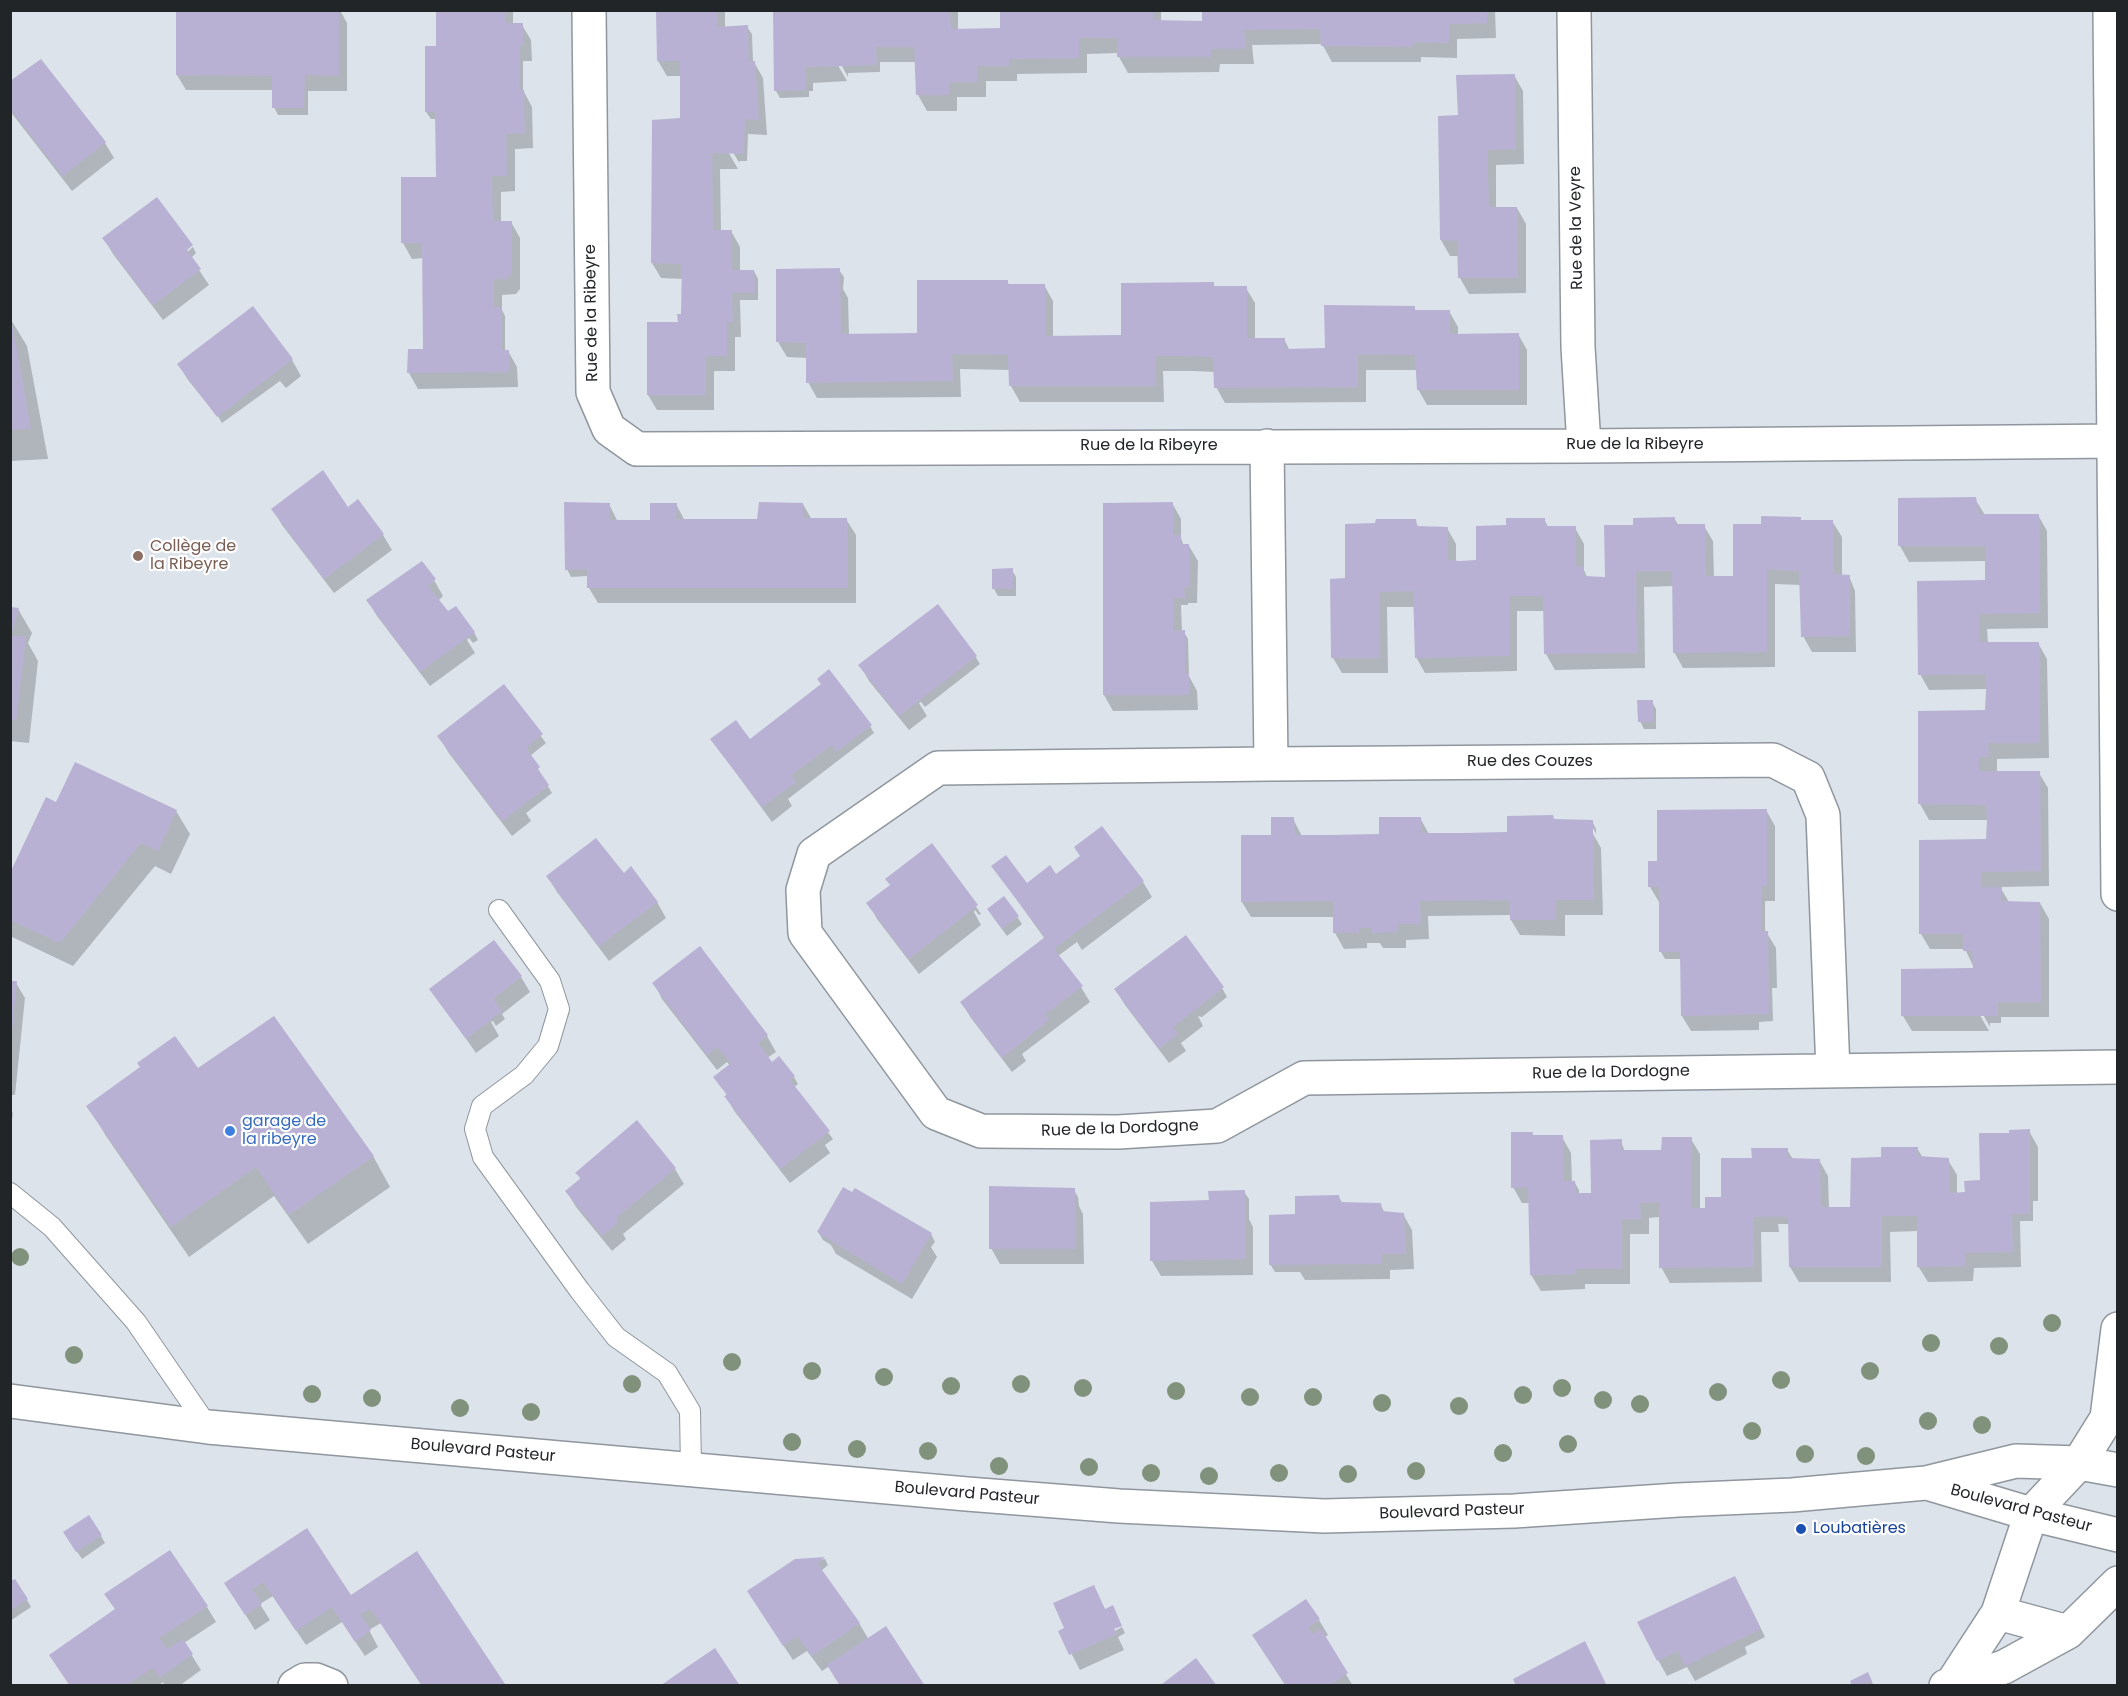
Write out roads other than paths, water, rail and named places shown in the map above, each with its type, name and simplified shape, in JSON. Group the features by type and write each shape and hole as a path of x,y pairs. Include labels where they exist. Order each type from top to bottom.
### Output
{"street":[{"name":"Rue de la Ribeyre","path":"589,10 593,392 609,429 637,449 1584,446 2115,441"},
{"name":"Rue de la Veyre","path":"1574,10 1578,347 1584,446"},
{"path":"2110,10 2118,894"},
{"path":"1267,446 1270,764"},
{"name":"Rue des Couzes","path":"1270,764 1773,760 1808,778 1823,814 1833,1071"},
{"name":"Rue de la Dordogne","path":"1270,764 938,768 814,854 803,890 804,933 936,1113 981,1131 1118,1132 1217,1126 1304,1078 2118,1067"},
{"path":"1949,1684 1998,1613 2031,1514 2079,1463 2107,1418 2118,1329"},
{"name":"Boulevard Pasteur","path":"10,1401 208,1426 692,1469 1084,1503 1324,1516 1514,1511 1792,1495 1926,1483 2016,1461 2079,1463 2118,1470"},
{"name":"Boulevard Pasteur","path":"1926,1483 2031,1514 2118,1534"},
{"path":"1949,1684 2004,1667 2068,1632 2118,1583"},
{"path":"1998,1613 2068,1632"},
{"path":"295,1686 305,1680 316,1680 331,1686"}],"lane":[{"path":"499,910 550,981 559,1010 548,1047 524,1075 482,1106 475,1129 483,1157 580,1291 616,1336 667,1373 690,1411 692,1469"},
{"path":"10,1193 52,1227 136,1322 208,1426"}],"place":[{"name":"Collège de la Ribeyre","path":"138,556"},
{"name":"garage de la ribeyre","path":"230,1131"},
{"name":"Loubatières","path":"1801,1529"}]}
